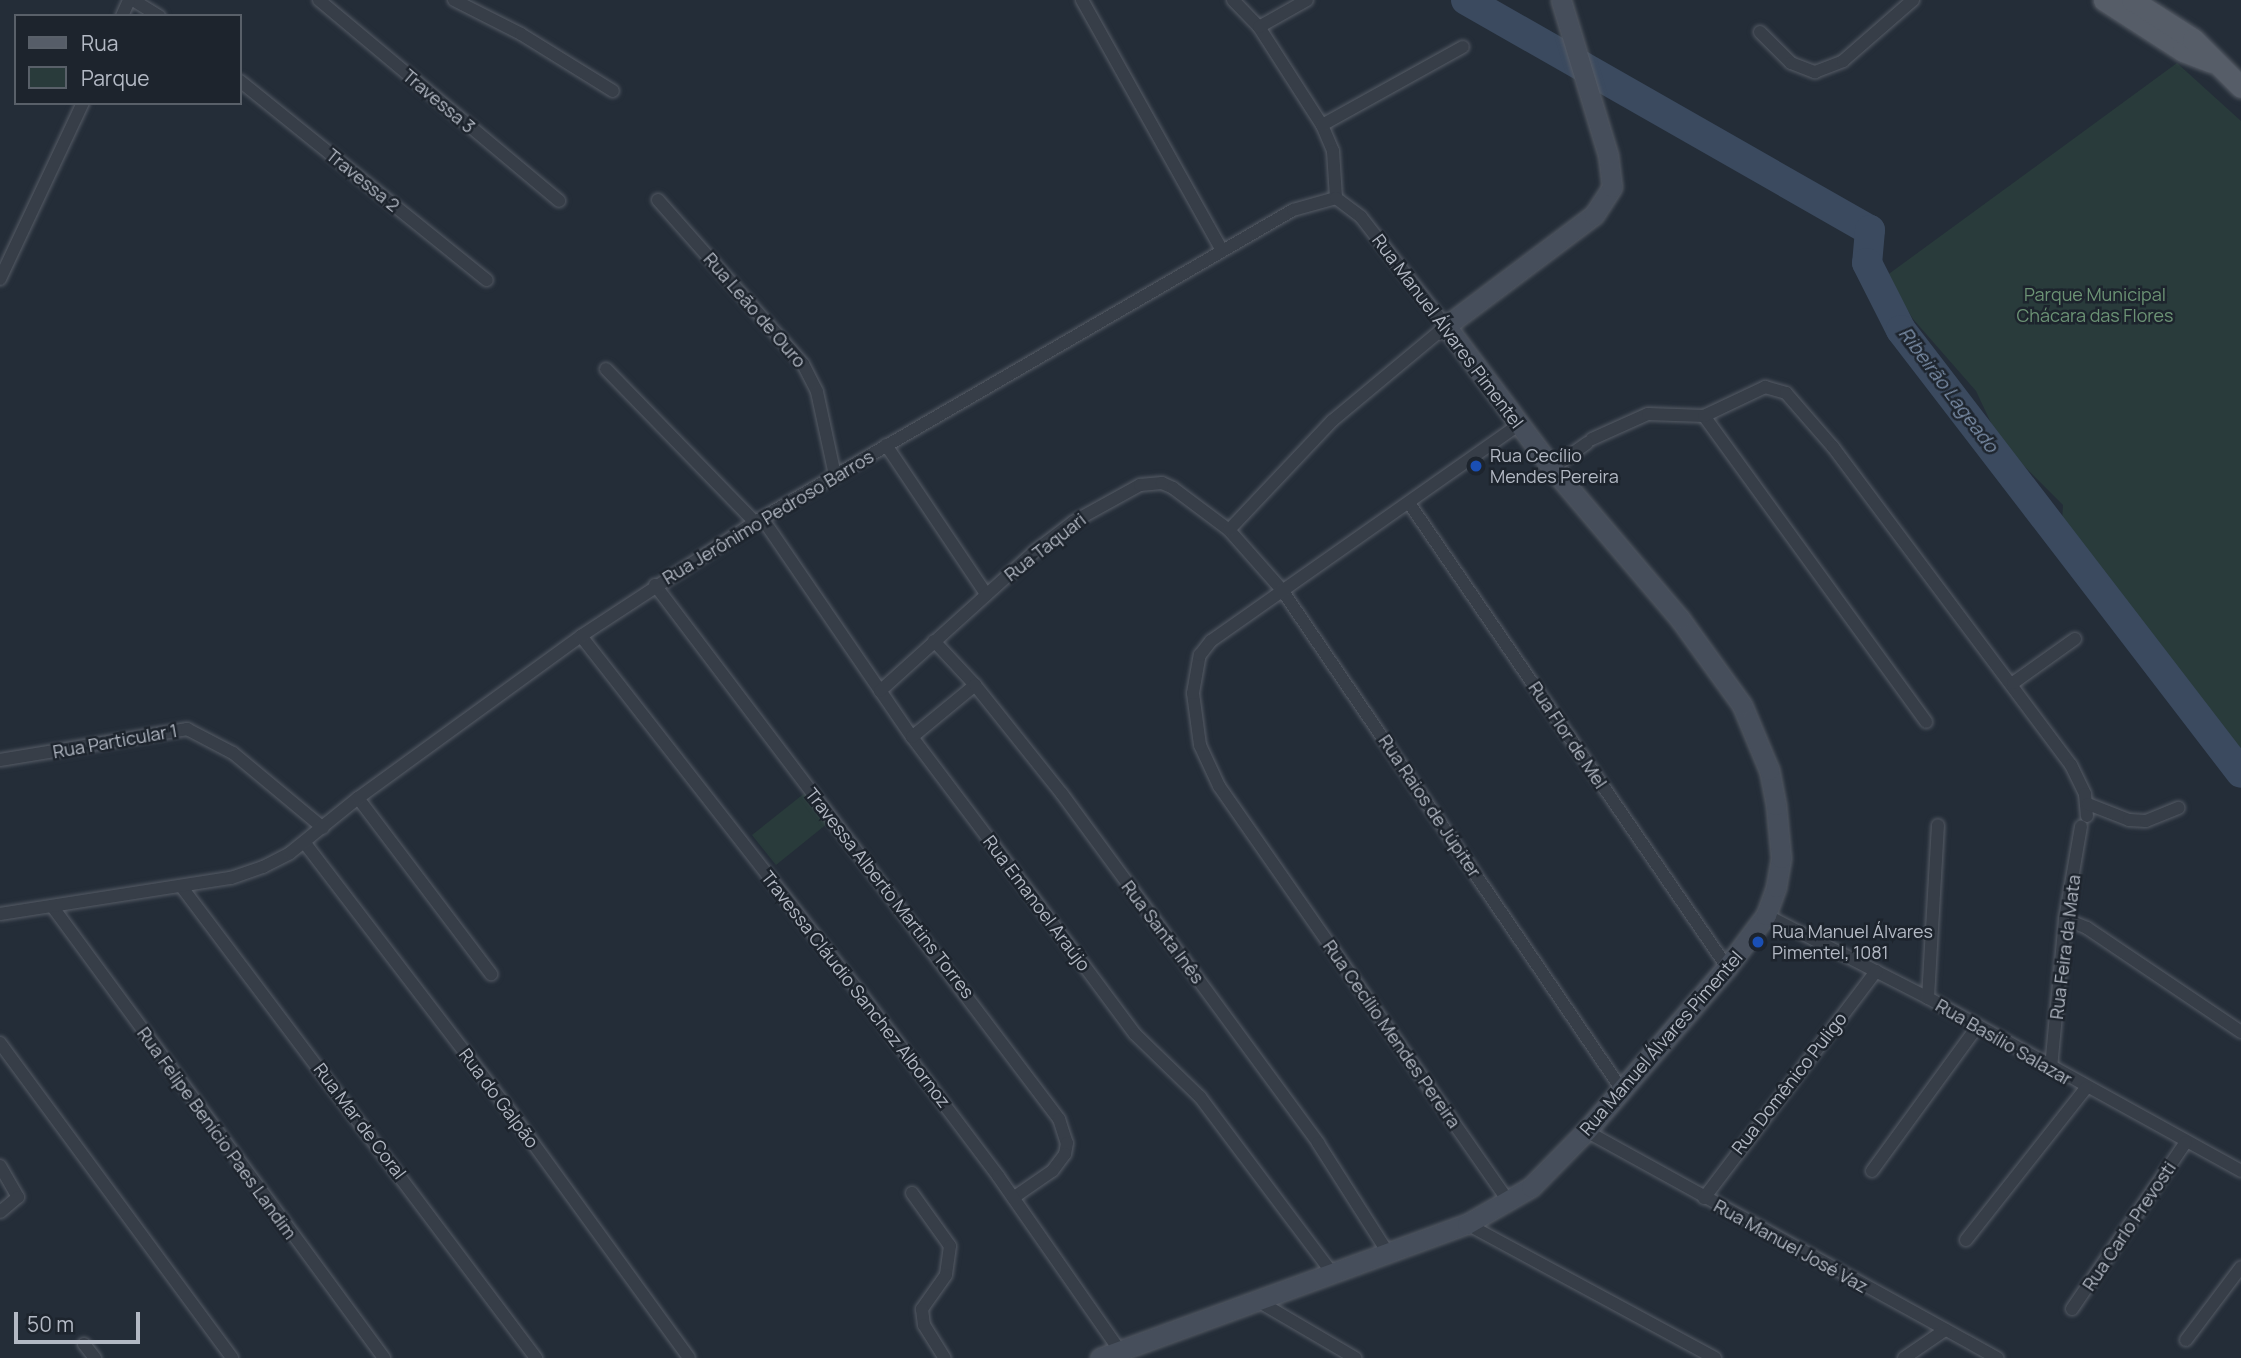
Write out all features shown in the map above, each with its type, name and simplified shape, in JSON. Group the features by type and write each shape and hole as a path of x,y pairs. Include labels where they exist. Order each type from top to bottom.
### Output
{"main road":[{"path":"2104,0 2183,51 2217,64"},
{"path":"2132,0 2193,39 2241,88"}],"street":[{"path":"131,0 156,14"},
{"name":"Travessa 3","path":"318,0 559,201"},
{"path":"454,0 522,34 613,91"},
{"path":"1083,0 1222,251"},
{"path":"1233,0 1259,27 1322,125 1333,151 1336,198"},
{"path":"1259,27 1307,0"},
{"path":"1229,530 1332,421 1446,326 1594,215 1612,187 1608,155 1562,0"},
{"path":"1759,32 1791,63 1815,72 1843,61 1913,0"},
{"path":"1322,125 1463,47"},
{"name":"Travessa 2","path":"242,83 487,280"},
{"path":"0,279 82,105"},
{"name":"Rua Jerônimo Pedroso Barros","path":"0,914 181,886 263,867 304,842 358,798 580,636 758,520 1293,210 1336,198"},
{"name":"Rua Manuel Álvares Pimentel","path":"1110,1356 1467,1224 1531,1187 1586,1131 1727,967 1766,915 1781,858 1780,830 1769,770 1756,733 1681,619 1552,468 1361,218 1336,198"},
{"name":"Rua Leão de Ouro","path":"658,200 803,364 817,391 835,475"},
{"name":"Rua Emanoel Araújo","path":"606,369 758,520 912,737 1135,1034 1200,1097 1332,1273"},
{"path":"1552,468 1590,441 1648,414 1704,416 1765,387 1786,393 1833,447 2013,683 2071,765 2086,816 2146,821 2178,808"},
{"path":"1704,416 1926,722"},
{"name":"Rua Cecílio Mendes Pereira","path":"1509,1202 1206,764 1193,693 1200,655 1211,641 1520,424"},
{"path":"886,445 986,594"},
{"name":"Rua Taquari","path":"880,691 986,594 1073,522 1140,485 1162,483 1173,488 1229,530"},
{"name":"Rua Flor de Mel","path":"1409,503 1727,967"},
{"name":"Rua Raios de Júpiter","path":"1229,530 1282,590 1622,1090"},
{"name":"Travessa Alberto Martins Torres","path":"655,585 1059,1119 1067,1143 1065,1154 1052,1171 1013,1198"},
{"name":"Travessa Cláudio Sanchez Albornoz","path":"580,636 861,994 1013,1198 1110,1356"},
{"path":"2013,683 2075,639"},
{"name":"Rua Santa Inês","path":"934,642 975,685 1062,794 1311,1133 1388,1253"},
{"path":"912,737 975,685"},
{"name":"Rua Particular 1","path":"0,760 187,729 233,753 323,828"},
{"path":"358,798 491,974"},
{"name":"Rua Feira da Mata","path":"2051,1068 2065,919 2086,816"},
{"path":"1927,998 1938,825"},
{"name":"Rua do Galpão","path":"304,842 509,1110 689,1358"},
{"name":"Rua Mar de Coral","path":"181,886 536,1358"},
{"name":"Rua Felipe Benício Paes Landim","path":"52,906 384,1358"},
{"name":"Rua Basílio Salazar","path":"1766,915 1927,998 2086,1088 2241,1171"},
{"path":"2065,919 2087,928 2241,1032"},
{"name":"Rua Domênico Puligo","path":"1704,1198 1876,971"},
{"path":"1872,1171 1977,1027"},
{"path":"0,1043 232,1358"},
{"path":"1966,1240 2086,1088"},
{"name":"Rua Manuel José Vaz","path":"1586,1131 1998,1358"},
{"name":"Rua Carlo Prevosti","path":"2072,1309 2186,1142"},
{"path":"0,1166 15,1187 18,1197 0,1212"},
{"path":"912,1193 950,1246 946,1275 922,1309 924,1325 945,1358"},
{"path":"1467,1224 1715,1358"},
{"path":"2186,1340 2241,1267"},
{"path":"1258,1301 1355,1358"},
{"path":"1904,1358 1945,1329"},
{"path":"84,1344 95,1358"}],"green space":[{"name":"Parque Municipal Chácara das Flores","path":"2177,63 2241,121 2241,750 2202,714 2155,643 2115,594 2087,575 2075,550 2061,539 2063,505 2000,442 1976,391 1913,319 1886,276"},
{"path":"806,792 828,823 776,865 752,835"}],"waterway":[{"name":"Ribeirão Lageado","path":"1466,0 1870,230 1867,263 1901,330 2241,773"}],"place":[{"name":"Rua Cecílio Mendes Pereira","path":"1476,466"},
{"name":"Rua Manuel Álvares Pimentel, 1081","path":"1758,942"}]}
